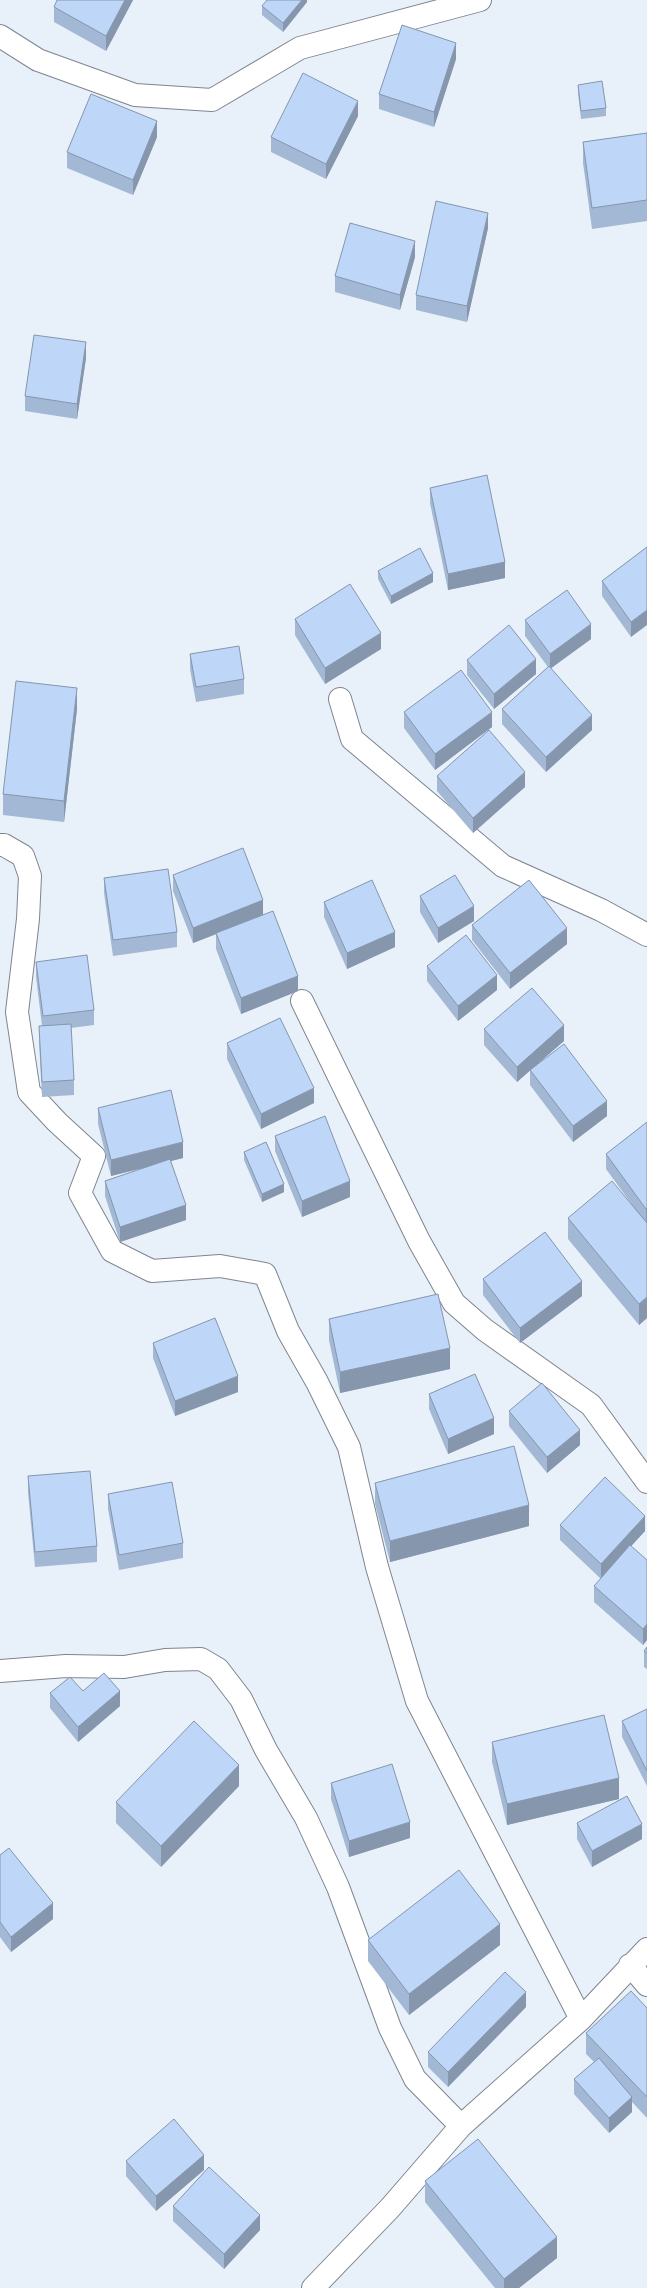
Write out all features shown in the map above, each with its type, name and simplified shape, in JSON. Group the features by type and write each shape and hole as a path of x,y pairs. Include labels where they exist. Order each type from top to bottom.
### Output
{"street":[{"path":"0,36 38,60 135,95 212,100 300,48 480,0"},
{"path":"340,699 352,739 503,866 601,910 647,935"},
{"path":"0,845 4,845 23,856 30,876 28,919 17,1012 29,1092 57,1122 94,1156 80,1193 112,1251 152,1271 220,1266 265,1274 288,1331 317,1382 349,1447 377,1567 418,1701 582,2019"},
{"path":"302,1001 419,1241 454,1303 485,1330 591,1404 647,1482"},
{"path":"0,1671 66,1666 124,1667 165,1660 201,1659 218,1668 241,1699 266,1750 306,1818 338,1887 390,2028 415,2079 461,2126"},
{"path":"313,2288 390,2208 461,2126 582,2019 630,1965 647,1949"},
{"path":"630,1965 647,1985"}],"building":[{"path":"57,0 125,0 106,36 54,7"},
{"path":"267,0 302,0 283,23 262,6"},
{"path":"402,25 456,43 434,112 379,94"},
{"path":"303,73 358,101 326,164 271,137"},
{"path":"602,81 606,108 581,111 578,85"},
{"path":"91,94 157,121 133,180 67,152"},
{"path":"647,133 647,200 592,208 583,142"},
{"path":"436,201 488,213 467,306 416,295"},
{"path":"350,223 415,241 400,295 335,276"},
{"path":"34,335 86,342 77,404 25,396"},
{"path":"487,475 505,562 448,574 430,488"},
{"path":"647,547 647,610 631,622 602,581"},
{"path":"420,548 433,573 391,596 378,571"},
{"path":"350,584 381,633 325,668 295,619"},
{"path":"567,590 591,624 550,654 525,620"},
{"path":"509,625 536,659 494,694 467,660"},
{"path":"239,646 244,679 196,687 190,654"},
{"path":"549,666 592,715 546,757 502,709"},
{"path":"461,670 492,712 435,754 404,712"},
{"path":"16,681 77,688 64,801 3,794"},
{"path":"489,730 525,772 473,818 437,776"},
{"path":"243,848 263,900 193,928 173,875"},
{"path":"168,869 177,932 113,940 104,878"},
{"path":"455,875 474,906 438,928 420,896"},
{"path":"372,880 395,932 347,953 324,902"},
{"path":"529,880 567,928 510,973 472,925"},
{"path":"273,911 298,976 241,998 216,933"},
{"path":"466,935 497,975 458,1006 427,966"},
{"path":"87,955 94,1010 43,1016 36,962"},
{"path":"532,988 564,1025 517,1067 484,1029"},
{"path":"280,1018 314,1088 261,1114 227,1043"},
{"path":"71,1024 74,1080 42,1082 39,1026"},
{"path":"564,1044 607,1101 573,1126 530,1070"},
{"path":"171,1090 183,1142 111,1160 98,1108"},
{"path":"325,1116 350,1181 302,1201 275,1136"},
{"path":"647,1122 647,1208 646,1209 606,1154"},
{"path":"266,1142 284,1184 262,1194 244,1152"},
{"path":"170,1159 186,1205 120,1227 105,1181"},
{"path":"612,1181 647,1223 647,1297 639,1304 568,1218"},
{"path":"545,1232 582,1281 520,1328 483,1279"},
{"path":"438,1294 450,1348 340,1372 329,1319"},
{"path":"215,1318 238,1376 175,1401 153,1343"},
{"path":"475,1374 494,1418 448,1439 429,1394"},
{"path":"542,1383 580,1430 547,1457 509,1411"},
{"path":"514,1446 529,1505 390,1541 375,1483"},
{"path":"90,1471 97,1546 35,1552 28,1476"},
{"path":"605,1477 645,1516 601,1564 560,1525"},
{"path":"172,1482 183,1543 119,1555 108,1494"},
{"path":"630,1545 647,1560 647,1624 643,1629 594,1586"},
{"path":"104,1673 120,1691 78,1727 50,1693 70,1677 83,1691"},
{"path":"647,1709 647,1771 622,1721"},
{"path":"604,1715 619,1778 507,1804 492,1742"},
{"path":"194,1721 239,1765 161,1846 116,1802"},
{"path":"392,1764 410,1822 349,1841 331,1783"},
{"path":"627,1796 642,1824 592,1851 577,1823"},
{"path":"9,1848 53,1903 11,1937 0,1922 0,1855"},
{"path":"459,1870 500,1924 409,1994 368,1940"},
{"path":"505,1972 526,1992 448,2072 428,2052"},
{"path":"631,1991 647,2008 647,2097 586,2033"},
{"path":"599,2058 632,2097 609,2118 574,2079"},
{"path":"174,2119 204,2155 156,2196 126,2161"},
{"path":"478,2139 557,2237 504,2279 425,2181"},
{"path":"209,2167 260,2215 224,2254 173,2206"}]}
